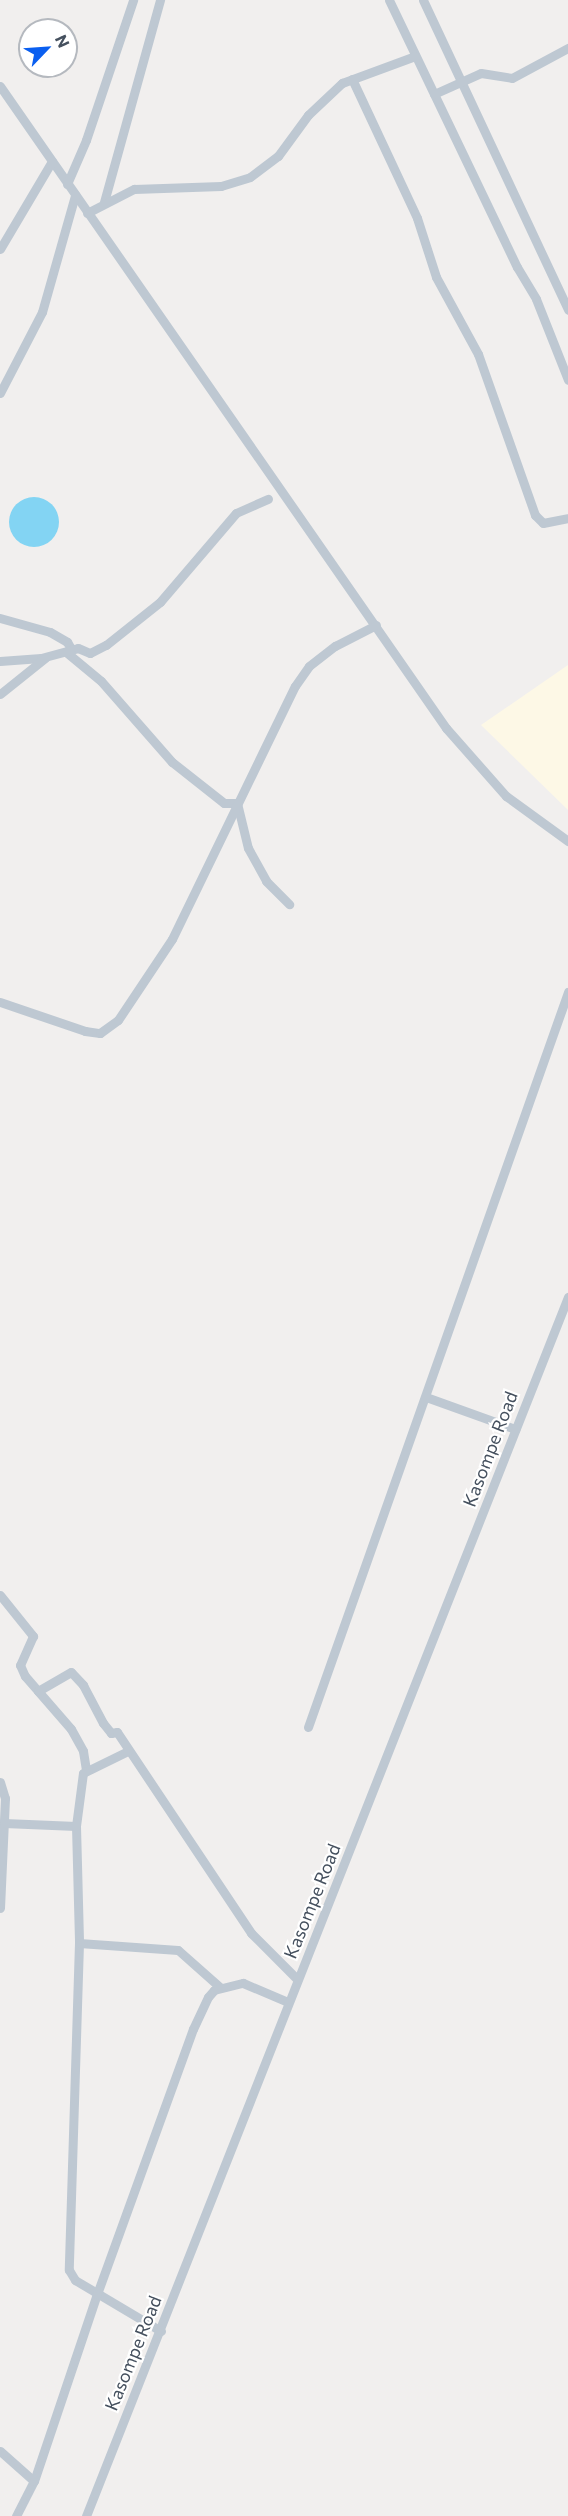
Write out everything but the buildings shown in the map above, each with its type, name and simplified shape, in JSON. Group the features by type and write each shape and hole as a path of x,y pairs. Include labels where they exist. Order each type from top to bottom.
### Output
{"street":[{"path":"67,184 86,140 133,0"},
{"path":"104,202 160,0"},
{"path":"388,0 512,257 536,299 568,380"},
{"path":"423,0 568,310"},
{"path":"434,94 481,73 512,78 568,48"},
{"path":"87,213 104,202 149,187 221,186 250,177 278,156 326,95 352,79 415,57"},
{"path":"352,79 417,218 436,277 478,354 537,520 543,523 568,518"},
{"path":"0,86 469,758 506,796 568,841"},
{"path":"0,249 52,160"},
{"path":"0,393 42,312 75,195"},
{"path":"0,661 46,657 69,651 90,653 131,628 160,602 236,513 268,498"},
{"path":"0,618 50,632 67,642 69,651 101,681 172,762 224,803 237,803"},
{"path":"0,1002 85,1031 99,1033 110,1028 172,939 237,803 309,666 335,646 376,625"},
{"path":"0,694 46,657"},
{"path":"237,803 248,848 266,880 289,904"},
{"path":"309,1727 568,992"},
{"name":"Kasompe Road","path":"86,2516 568,1297"},
{"path":"426,1397 515,1429"},
{"path":"0,1595 33,1636 20,1665 38,1691 71,1729 83,1751 86,1771"},
{"path":"38,1691 71,1672 83,1685 103,1723 111,1733 117,1732 251,1933 297,1979"},
{"path":"128,1751 86,1771 81,1776 76,1826 79,1943 68,2257 75,2280 161,2331"},
{"path":"0,1782 5,1797 0,1908"},
{"path":"4,1823 76,1826"},
{"path":"79,1943 178,1950 221,1988"},
{"path":"16,2516 34,2481 97,2294 193,2029 208,1997 221,1988 243,1983 288,2002"},
{"path":"0,2451 34,2481"}],"shaded area":[{"path":"568,665 568,810 481,725"}],"water":[{"path":"29,497 39,497 52,504 59,517 59,527 52,540 39,547 29,547 20,543 13,536 9,527 9,517 13,508 20,501"}]}
